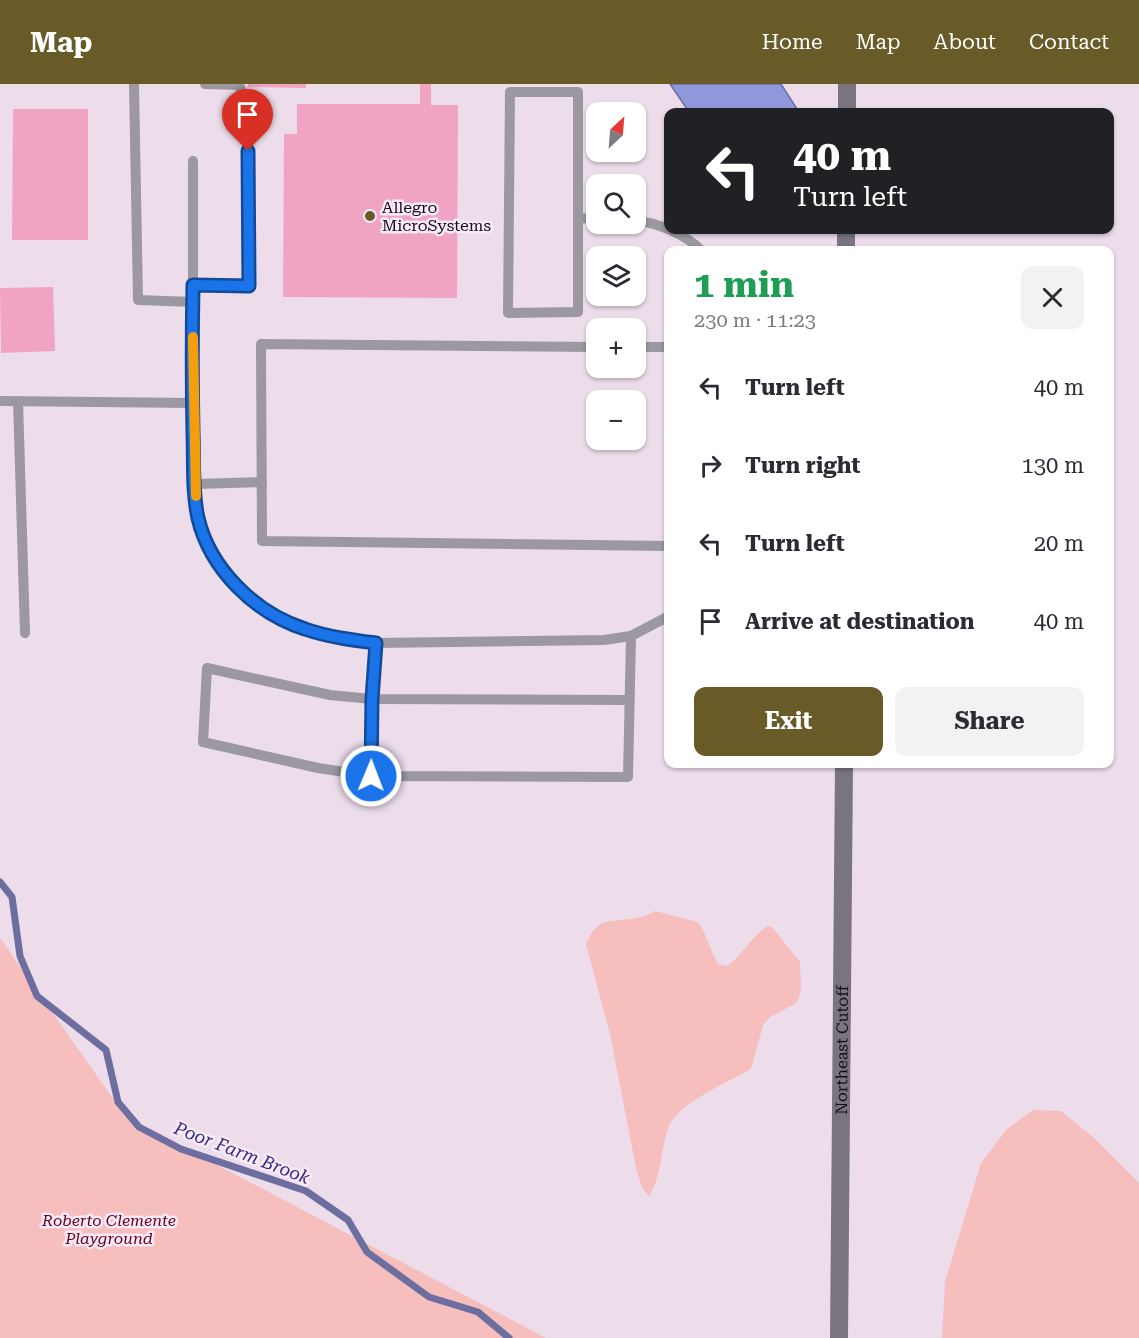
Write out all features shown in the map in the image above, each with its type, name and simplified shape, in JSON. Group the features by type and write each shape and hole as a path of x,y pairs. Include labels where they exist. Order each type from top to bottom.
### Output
{"main road":[{"path":"847,84 847,108"},
{"name":"Northeast Cutoff","path":"839,1338 843,768"}],"lane":[{"path":"134,84 138,300 193,302"},
{"path":"193,285 249,286 247,105 239,85 206,84"},
{"path":"510,92 578,92 578,218 578,312 508,313 510,92"},
{"path":"193,161 193,403 198,518 208,545 221,568 244,594 272,614 303,629 341,639 376,643 604,640 631,636 664,619"},
{"path":"578,218 586,218"},
{"path":"646,222 664,229"},
{"path":"677,234 695,246"},
{"path":"586,347 261,344 262,541 664,546"},
{"path":"646,347 664,347"},
{"path":"0,401 193,403"},
{"path":"18,401 25,633"},
{"path":"195,484 262,482"},
{"path":"630,700 372,699 330,695 207,669 203,742 318,768 371,776 628,777 630,700 631,636"},
{"path":"371,776 372,699 376,643"}],"green space":[{"path":"655,911 698,922 718,964 727,966 763,929 768,926 772,927 800,962 801,988 795,1004 770,1017 763,1025 751,1069 694,1101 675,1116 667,1133 657,1179 649,1196 643,1189 637,1173 610,1034 586,944 595,928 601,924 639,918"},
{"name":"Roberto Clemente Playground","path":"0,938 126,1117 546,1338 0,1338"},
{"path":"1033,1110 1061,1111 1093,1137 1139,1183 1139,1338 942,1338 945,1282 981,1163 1007,1129"}],"water":[{"path":"670,84 781,84 796,108 686,108"}],"building":[{"path":"248,84 306,84 306,88 248,87"},
{"name":"Allegro MicroSystems","path":"420,84 431,84 431,105 458,105 457,298 283,297 284,134 297,134 297,104 420,104"},
{"path":"13,109 88,109 88,240 12,240"},
{"path":"53,287 55,351 1,353 0,288"}],"waterway":[{"name":"Poor Farm Brook","path":"0,882 12,897 20,956 37,996 106,1050 118,1102 139,1127 181,1149 306,1191 348,1220 367,1252 429,1297 478,1312 509,1338"}],"slow traffic":[{"path":"193,337 196,496"}],"place":[{"name":"Allegro MicroSystems","path":"370,216"}],"route":[{"path":"248,151 249,286 193,285 193,403 198,518 208,545 221,568 244,594 272,614 303,629 341,639 376,643 372,699 371,776"}]}
